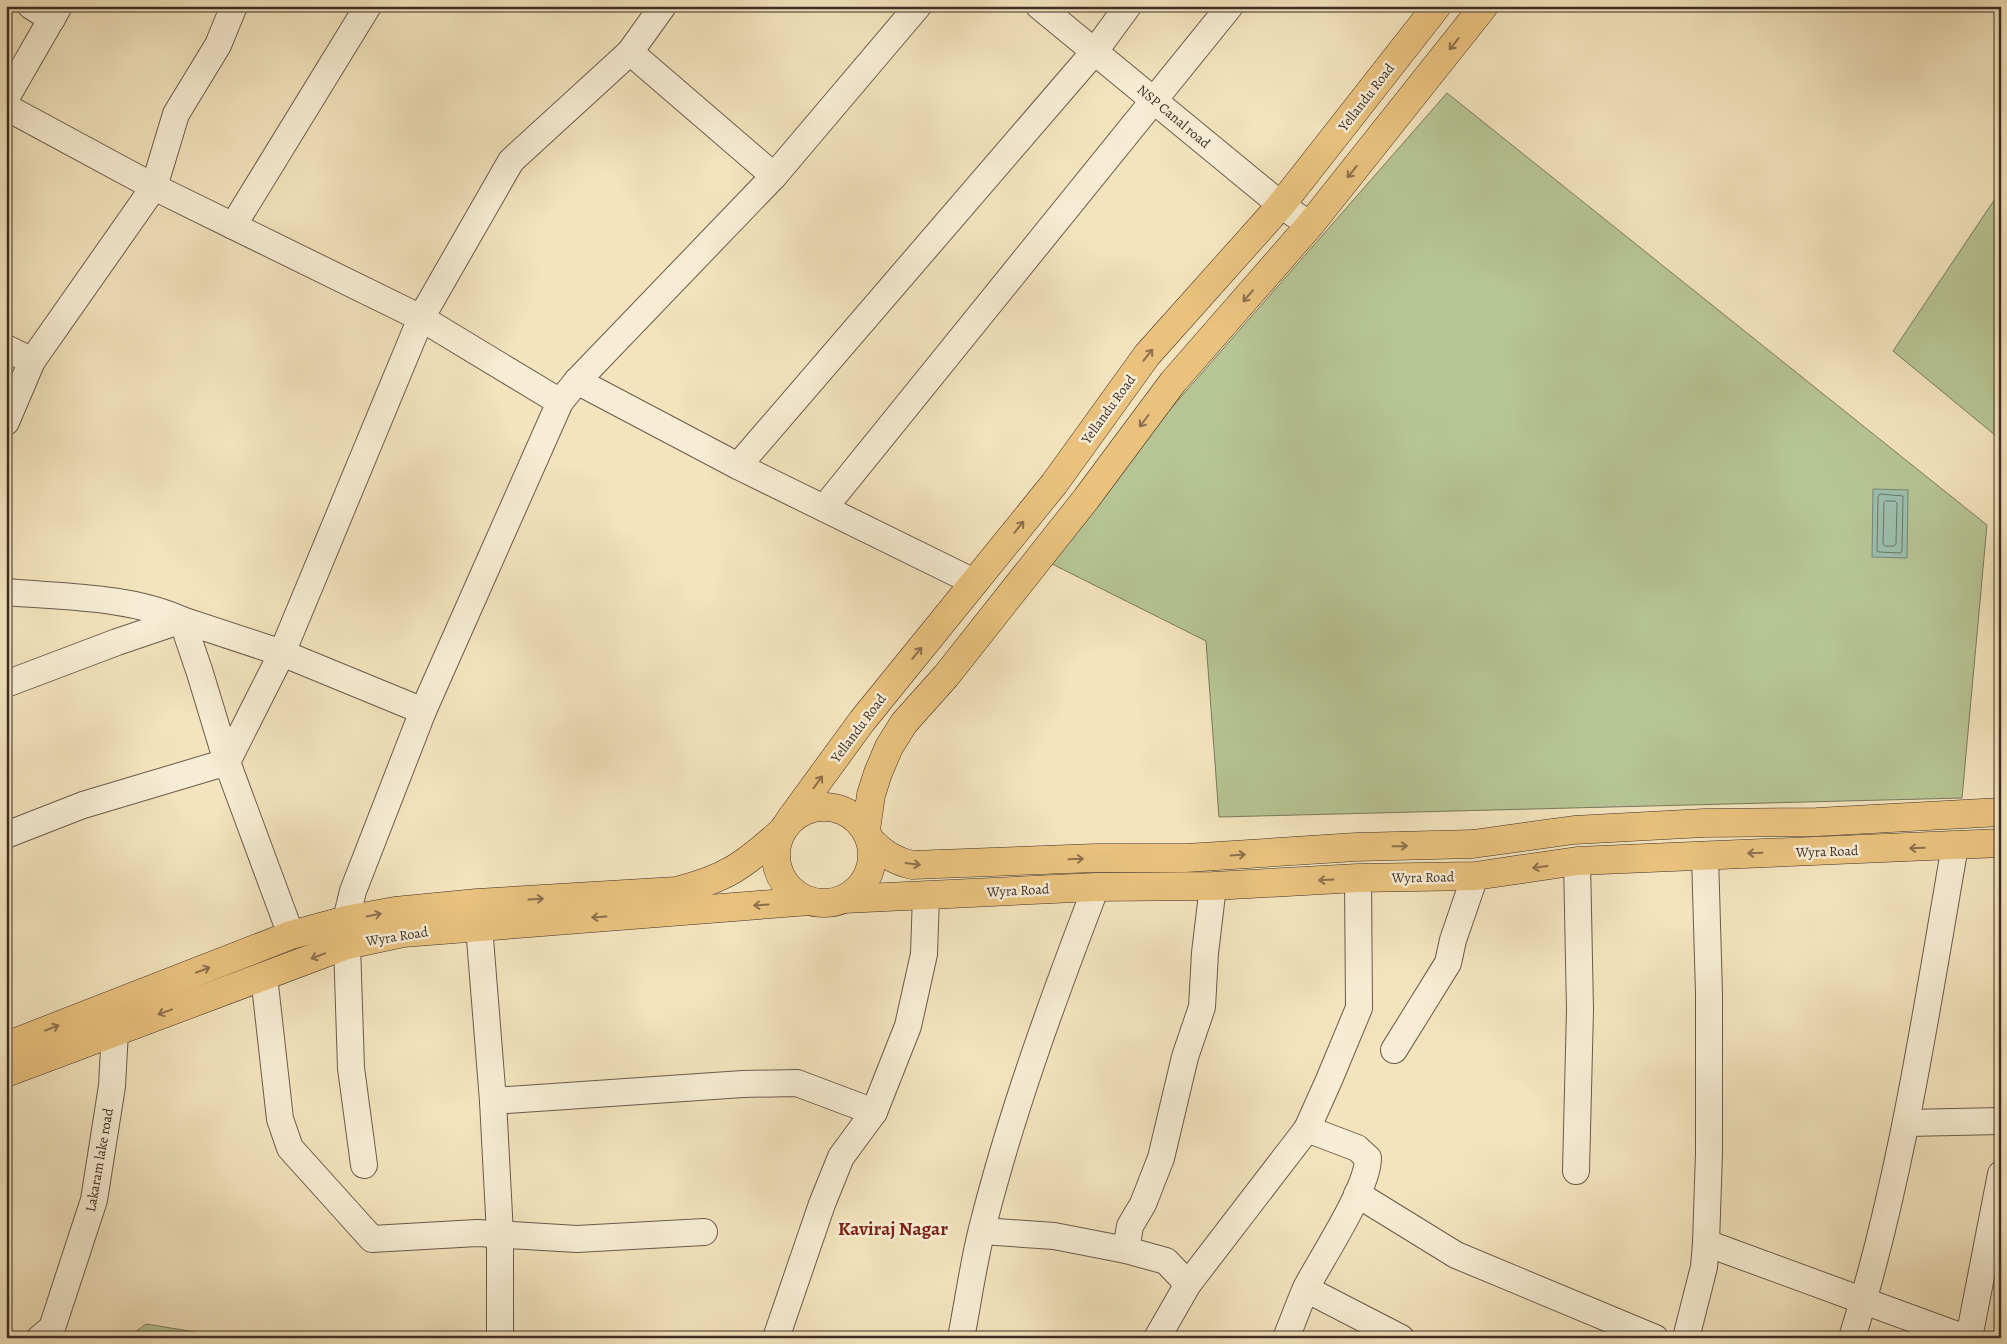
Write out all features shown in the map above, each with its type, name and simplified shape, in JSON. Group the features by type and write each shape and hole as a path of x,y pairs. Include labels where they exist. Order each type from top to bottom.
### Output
{"main road":[{"name":"Yellandu Road","path":"785,827 862,721 1054,484 1147,355 1282,205 1437,6"},
{"path":"869,836 871,795 889,747 904,723 946,676 1074,514 1173,382 1310,224 1484,6"},
{"name":"Wyra Road","path":"6,1073 264,976 346,932 395,911 477,903 676,891 704,884 732,872 757,854 801,812 815,807 830,806 844,810 857,818 882,852 896,861 912,865 1096,858 1186,858 1356,847 1473,844 1574,830 1704,823 1817,822 2001,812"},
{"path":"785,827 776,849 777,866 783,881 795,893 810,901"},
{"name":"Wyra Road","path":"844,899 856,892 865,882 871,869 873,856 869,836"},
{"name":"Wyra Road","path":"6,1046 291,935 346,932 403,933 810,901 821,903 844,899 1096,887 1213,886 1358,878 1475,876 1577,861 2001,843"}],"street":[{"path":"6,422 32,361 154,187 176,114 218,45 234,6"},
{"path":"233,226 368,6"},
{"path":"6,835 82,805 227,762 282,653 421,318 511,161 630,52 663,6"},
{"path":"364,1165 351,1068 346,932 353,891 423,711 560,402 577,381 774,176 918,6"},
{"name":"NSP Canal road","path":"1039,6 1282,205 1310,224"},
{"path":"738,466 1095,51 1128,6"},
{"path":"825,507 1230,6"},
{"path":"6,98 47,10"},
{"path":"630,52 774,176"},
{"path":"6,107 154,187 421,318 560,402"},
{"path":"6,348 32,361"},
{"path":"577,381 738,466 825,507 974,582"},
{"path":"6,592 120,602 172,615 282,653 423,711"},
{"path":"6,684 117,642 182,620"},
{"path":"182,620 227,762 291,935"},
{"path":"1852,1338 1864,1301 1907,1123 1955,846"},
{"path":"1686,1338 1704,1267 1706,1243 1709,1152 1709,994 1706,855"},
{"path":"1576,1171 1580,1010 1577,861"},
{"path":"1394,1050 1448,964 1453,940 1475,876"},
{"path":"1156,1338 1188,1284 1307,1129 1359,1008 1358,878"},
{"path":"1126,1250 1130,1226 1143,1204 1161,1158 1185,1057 1202,1007 1205,953 1213,886"},
{"path":"961,1338 982,1231 1051,1003 1096,887"},
{"path":"776,1338 822,1204 841,1157 874,1112 908,1026 924,954 926,895"},
{"path":"479,926 493,1101 500,1234 500,1338"},
{"path":"264,976 280,1120 290,1148 372,1239 477,1233 577,1239 704,1232"},
{"name":"Lakaram lake road","path":"40,1338 52,1328 94,1200 112,1086 115,1031"},
{"path":"493,1101 743,1084 797,1083 874,1112"},
{"path":"1907,1123 2001,1121"},
{"path":"1286,1338 1306,1289 1357,1194 1368,1164 1368,1158 1357,1148 1307,1129"},
{"path":"1969,1338 2001,1174"},
{"path":"1357,1194 1456,1255 1655,1338"},
{"path":"982,1231 1054,1236 1126,1250 1166,1261 1188,1284"},
{"path":"1706,1243 1965,1338"},
{"path":"1306,1289 1401,1338"}],"shaded area":[{"path":"1447,93 1987,525 1962,798 1219,817 1206,641 1040,558"},
{"path":"2001,190 2001,440 1893,351"},
{"path":"146,1324 232,1338 127,1338"}],"water":[{"path":"1873,489 1908,490 1907,558 1872,557"}],"district":[{"name":"Kaviraj Nagar","path":"893,1228"}]}
